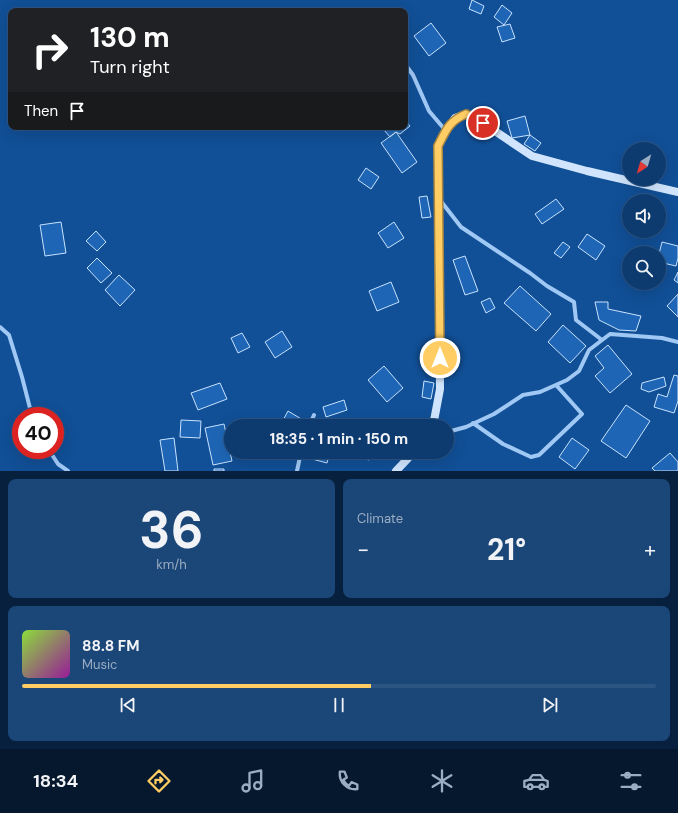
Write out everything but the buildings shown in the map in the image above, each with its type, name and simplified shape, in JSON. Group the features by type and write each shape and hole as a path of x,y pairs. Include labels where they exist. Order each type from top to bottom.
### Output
{"street":[{"path":"408,68 413,75 429,111 446,131"},
{"path":"434,419 440,389 440,230 438,198 438,146 455,118 466,114 483,123 532,156 587,171 678,192"},
{"path":"438,198 461,227 547,286 574,302 576,320 602,340"},
{"path":"0,327 9,336 30,407"},
{"path":"454,429 494,414 522,395 540,392 567,380 579,371 589,350 610,334 662,338 678,342"},
{"path":"473,423 503,444 531,457 539,455 582,414 556,385"},
{"path":"312,419 314,415"},
{"path":"54,459 58,464 68,471"},
{"path":"297,471 300,459"},
{"path":"396,471 407,459"}],"route":[{"path":"440,358 440,230 438,198 438,146 455,118 466,114 483,123"}]}
